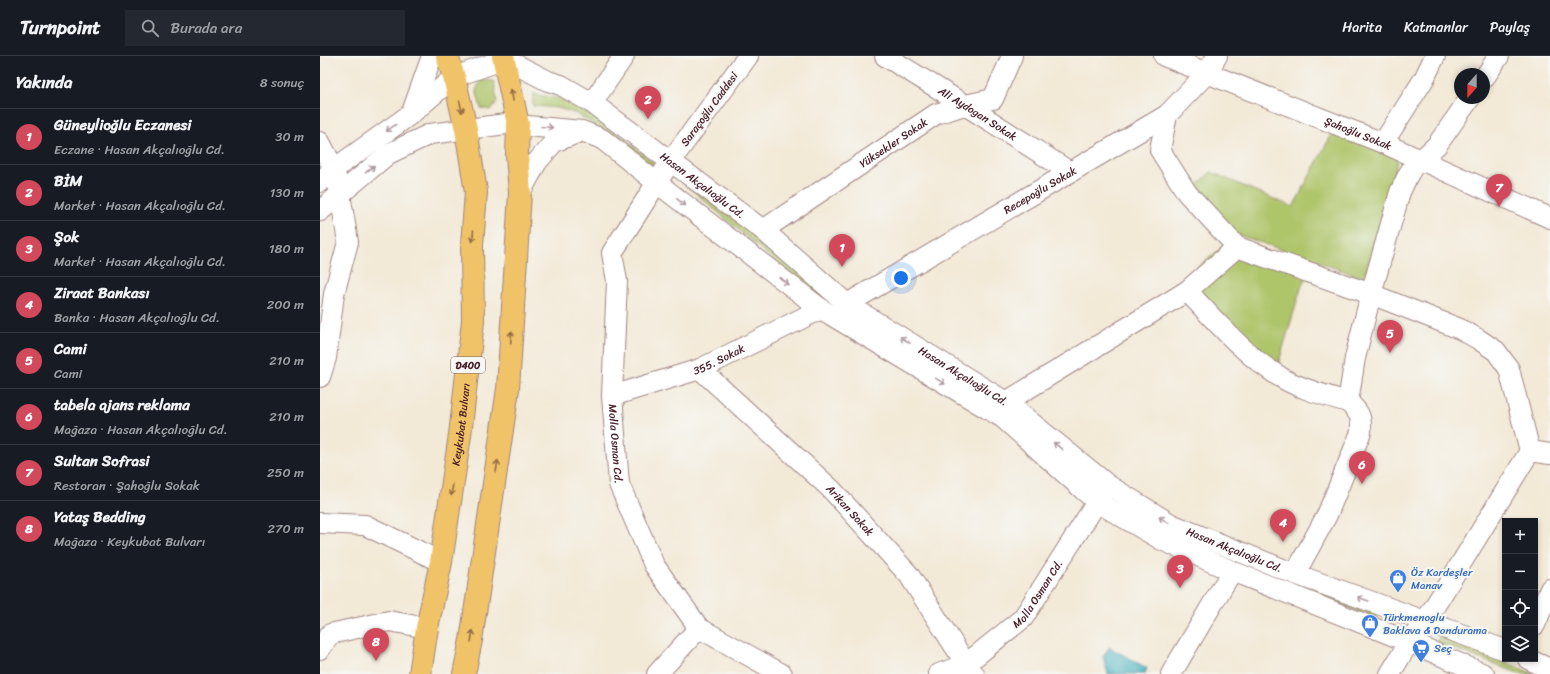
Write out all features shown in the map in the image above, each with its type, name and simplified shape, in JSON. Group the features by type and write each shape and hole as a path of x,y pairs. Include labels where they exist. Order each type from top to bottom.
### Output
{"highway":[{"name":"Keykubat Bulvarı","path":"420,674 440,562 460,435 473,321 472,245 476,192 466,130 454,77 447,56"},
{"path":"464,674 471,640 508,389 520,193 517,154 518,124 505,57"}],"street":[{"path":"411,114 432,56"},
{"path":"592,103 624,56"},
{"name":"Saraçoğlu Caddesi","path":"670,162 748,56"},
{"name":"Ali Aydogan Sokak","path":"885,56 1070,172"},
{"name":"Yüksekler Sokak","path":"763,230 936,114 993,98 1012,56"},
{"name":"Şahoğlu Sokak","path":"1164,56 1383,143 1550,218"},
{"name":"Recepoğlu Sokak","path":"847,304 1166,115 1206,73 1217,56"},
{"path":"1383,143 1424,79 1435,56"},
{"path":"1490,69 1499,56"},
{"path":"327,176 411,114 454,77 505,57"},
{"name":"Hasan Akçalıoğlu Cd.","path":"505,57 548,81 561,85 592,103 763,230 847,304 1006,402 1102,494 1295,574 1424,622 1502,649"},
{"path":"1348,402 1355,358 1371,294 1400,192 1408,175 1420,160 1437,145 1466,104"},
{"path":"1166,115 1160,150 1187,193 1237,247 1371,294 1460,329 1496,351 1508,369 1530,452 1390,674"},
{"name":"Hasan Akçalıoğlu Cd.","path":"320,211 388,154 430,134 506,124 582,131 602,139 821,309 1003,418 1162,540 1232,571 1409,642 1484,674"},
{"path":"520,193 538,162 554,142 582,131"},
{"path":"320,142 327,176 340,194 348,242 334,294 326,358 320,377"},
{"name":"Molla Osman Cd.","path":"670,162 612,253 617,281 612,396 619,484 654,565 699,628 782,674"},
{"path":"1006,402 1187,291 1237,247"},
{"path":"1187,291 1228,334 1255,359 1282,378 1322,394 1348,402 1359,412 1362,423 1361,432 1327,515 1295,574"},
{"name":"355. Sokak","path":"612,396 700,369 821,309"},
{"name":"Arikan Sokak","path":"700,369 831,490 909,575 970,669"},
{"path":"1530,452 1550,454"},
{"name":"Molla Osman Cd.","path":"939,674 970,669 1023,618 1102,494"},
{"path":"320,523 325,522 365,525 440,562"},
{"path":"1171,674 1232,571"},
{"path":"1538,618 1550,589"},
{"path":"320,649 330,634 389,621 427,628"},
{"path":"657,674 699,628"},
{"path":"1535,662 1550,669"}],"green space":[{"path":"481,80 494,81 497,102 491,110 481,108 476,90"},
{"path":"533,94 558,98 602,121 654,163 650,165 603,130 577,114 558,108 533,106"},
{"path":"1335,128 1399,155 1364,278 1233,233 1191,191 1211,172 1293,207"},
{"path":"679,179 1002,407 826,305"},
{"path":"1232,240 1311,267 1301,288 1277,368 1230,332 1181,280"},
{"path":"1118,498 1378,613 1376,618 1223,560"},
{"path":"1440,636 1534,674 1520,674 1437,642"}],"water":[{"path":"1109,647 1147,668 1145,674 1108,674 1103,657"}],"place":[{"name":"BİM","path":"648,119"},
{"name":"Sultan Sofrasi","path":"1499,207"},
{"name":"Güneylioğlu Eczanesi","path":"842,267"},
{"name":"Cami","path":"1390,353"},
{"name":"tabela ajans reklama","path":"1362,484"},
{"name":"Ziraat Bankası","path":"1283,542"},
{"name":"Şok","path":"1180,588"},
{"name":"Öz Kardeşler Manav","path":"1398,593"},
{"name":"Türkmenoglu Baklava & Dondurama","path":"1370,638"},
{"name":"Yataş Bedding","path":"376,661"},
{"name":"Seç","path":"1421,663"}]}
